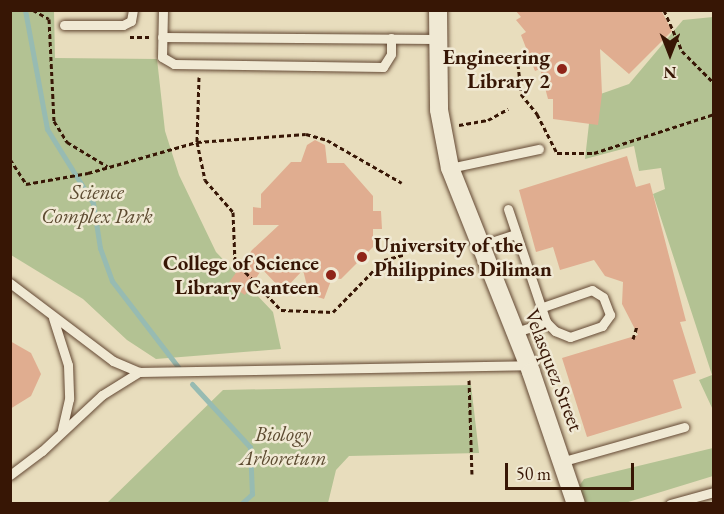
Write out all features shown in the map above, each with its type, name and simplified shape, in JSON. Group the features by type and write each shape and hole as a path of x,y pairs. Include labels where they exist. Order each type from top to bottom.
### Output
{"street":[{"name":"Velasquez Street","path":"440,12 437,39 441,126 450,168 516,333 564,461 576,504"}],"lane":[{"path":"64,25 123,25 131,21 133,10"},
{"path":"163,10 162,37 166,61 383,67 391,54 391,38"},
{"path":"162,37 437,39"},
{"path":"450,168 539,149"},
{"path":"508,209 546,322 564,336 602,326 610,315 603,297 596,290 543,308"},
{"path":"482,245 516,234"},
{"path":"10,283 113,361 139,372 528,365"},
{"path":"53,317 68,365 69,399 61,432"},
{"path":"516,333 546,322"},
{"path":"10,475 102,395 139,372"},
{"path":"564,461 684,427"},
{"path":"670,504 714,492"}],"path":[{"path":"33,10 49,19 54,121 67,142 107,166"},
{"path":"664,10 682,51 714,83"},
{"path":"200,63 197,142 205,180 233,212 235,261 281,310 333,312 384,260 403,255"},
{"path":"518,64 521,94 537,114 557,153 594,153 714,114"},
{"path":"441,126 488,120 508,109"},
{"path":"10,159 26,184 88,173 197,142 306,134 327,140 402,183"},
{"path":"633,339 636,326"},
{"path":"468,366 472,474"}],"green space":[{"name":"Science Complex Park","path":"11,11 54,11 55,58 157,59 165,131 179,175 216,252 273,312 281,349 156,359 127,340 83,299 11,255"},
{"path":"713,17 713,410 699,380 712,375 653,194 665,189 661,168 639,171 634,146 585,159 592,97 629,84 683,20"},
{"name":"Biology Arboretum","path":"471,385 479,453 349,456 336,470 328,503 107,503 223,390"},
{"path":"713,448 713,476 625,503 583,503 577,489 584,479"}],"building":[{"path":"515,10 661,10 672,31 629,74 600,49 602,94 598,125 553,119 553,99 548,99 540,69 535,71 521,35 526,32 516,20 521,17"},
{"path":"315,140 325,145 327,163 344,163 373,196 373,211 381,211 382,229 373,229 373,247 341,279 332,278 324,299 309,294 303,270 283,291 262,269 245,295 228,284 252,250 279,225 253,225 253,207 261,208 261,194 291,162 301,162 307,145"},
{"path":"627,156 636,187 650,183 686,321 680,322 696,373 673,380 682,408 587,437 562,358 638,335 622,304 623,282 605,276 594,260 560,270 553,247 536,252 519,190"},
{"path":"10,341 31,353 41,374 31,396 10,409"}],"waterway":[{"path":"25,10 47,129 93,203 100,248 112,281 179,368"},
{"path":"192,384 250,447 252,494 241,504"}],"place":[{"name":"Engineering Library 2","path":"562,69"},
{"name":"University of the Philippines Diliman","path":"362,257"},
{"name":"College of Science Library Canteen","path":"331,275"}]}
